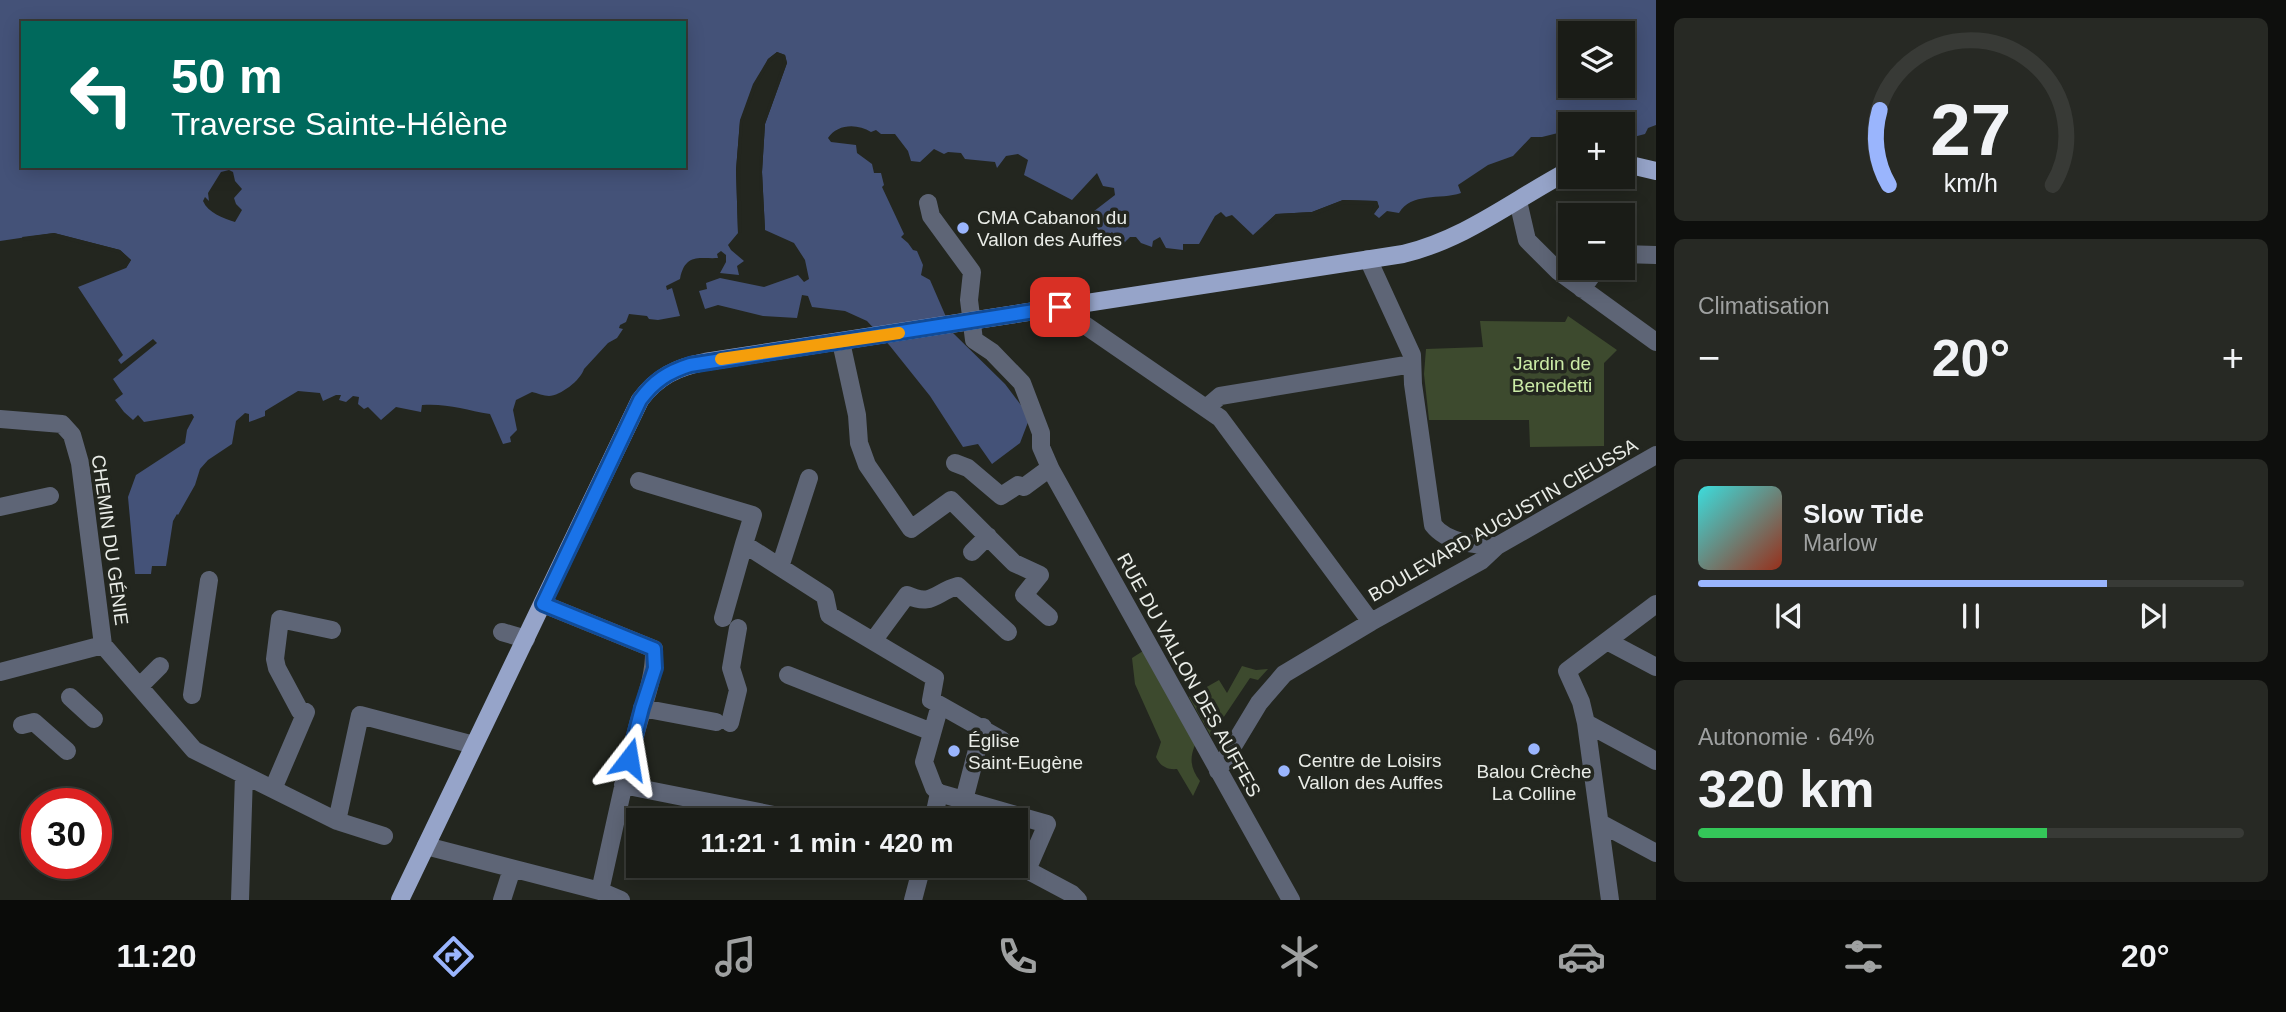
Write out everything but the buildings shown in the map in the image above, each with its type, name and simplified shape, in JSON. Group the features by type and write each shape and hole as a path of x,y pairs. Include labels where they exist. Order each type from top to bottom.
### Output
{"main road":[{"path":"1635,166 1656,171"},
{"path":"400,900 640,400 655,382 665,375 690,365 1403,254 1443,243 1558,177"}],"street":[{"path":"1518,201 1527,240 1558,271 1656,342"},
{"name":"RUE DU VALLON DES AUFFES","path":"928,203 931,216 971,272 969,300 974,340 992,352 1022,383 1041,433 1041,447 1051,470 1289,897"},
{"path":"1635,254 1656,255"},
{"path":"1368,259 1409,345 1433,525 1445,536 1497,546"},
{"path":"1582,289 1588,280"},
{"path":"1070,306 1079,321 1220,418 1371,622"},
{"path":"848,341 859,443 867,465 911,529 951,500 1014,563 1040,575 1024,595 1049,617"},
{"path":"1206,408 1220,396 1412,364"},
{"name":"CHEMIN DU GÉNIE","path":"0,419 62,424 72,435 80,463 103,645"},
{"name":"BOULEVARD AUGUSTIN CIEUSSA","path":"1218,771 1259,703 1284,674 1482,561 1497,546 1656,455"},
{"path":"955,463 968,468 1001,496 1051,470"},
{"path":"780,567 810,478"},
{"path":"639,481 753,515 744,544 731,623 731,668 738,690 723,723 642,708"},
{"path":"1,505 50,496"},
{"path":"972,552 988,536"},
{"path":"744,544 825,596 829,615 935,678 931,700 1002,740"},
{"path":"192,695 209,580"},
{"path":"873,641 907,595 919,601 929,600 958,586 1008,632"},
{"path":"543,604 654,649 655,668 623,785 600,891"},
{"path":"1610,900 1586,723 1581,702 1567,671 1656,604"},
{"path":"273,789 306,712 300,711 277,668 275,659 280,619 332,630"},
{"path":"502,632 526,639"},
{"path":"1606,641 1656,667"},
{"path":"0,672 103,645 194,750 337,821 384,836"},
{"path":"140,686 160,666"},
{"path":"788,675 932,733"},
{"path":"70,697 94,719"},
{"path":"940,705 924,762 934,788 939,793 1047,824 1027,870 1072,894 1078,900"},
{"path":"337,821 360,715 474,745"},
{"path":"22,724 34,722 67,751"},
{"path":"1586,723 1656,761"},
{"path":"964,800 983,727"},
{"path":"240,900 244,775"},
{"path":"623,785 739,808"},
{"path":"936,808 939,793"},
{"path":"1600,823 1656,853"},
{"path":"426,846 600,891 621,900"},
{"path":"502,900 512,869"},
{"path":"913,900 919,878"}],"green space":[{"name":"Jardin de Benedetti","path":"1568,316 1617,350 1604,363 1604,446 1530,447 1529,420 1429,420 1424,374 1426,349 1483,347 1480,321 1565,322"},
{"path":"1143,651 1195,745 1192,764 1200,781 1193,796 1177,769 1164,767 1156,757 1161,742 1135,684 1132,658"},
{"path":"1242,666 1256,670 1268,669 1258,680 1250,678 1211,736 1189,697 1219,680 1227,693"}],"water":[{"path":"0,0 1656,0 1656,125 1648,128 1645,134 1635,137 1635,112 1558,112 1558,133 1531,137 1513,156 1488,165 1458,185 1461,193 1418,199 1404,206 1399,213 1387,211 1379,218 1374,214 1379,207 1377,201 1343,200 1312,212 1276,214 1253,235 1232,215 1226,217 1221,212 1215,216 1199,244 1183,244 1183,250 1166,248 1160,237 1153,241 1152,247 1141,243 1136,237 1130,237 1122,245 1112,232 1104,239 1089,215 1115,195 1114,188 1103,186 1097,173 1072,200 1024,175 1028,160 1018,154 1006,156 997,168 995,162 965,159 961,153 944,154 934,149 920,162 911,161 908,151 895,134 881,134 876,130 871,132 854,126 832,133 828,138 831,142 856,145 857,153 872,164 874,173 881,173 884,185 882,187 904,234 901,237 917,251 923,265 921,275 930,280 953,333 1005,384 1030,417 1020,443 992,464 978,444 963,447 930,396 867,321 845,311 812,307 808,296 802,295 797,318 763,316 718,305 705,309 699,291 707,289 706,283 720,278 764,287 798,275 804,282 809,279 805,260 794,243 765,230 762,172 765,124 787,63 785,55 777,52 768,59 740,121 736,170 738,233 728,245 744,261 737,266 739,275 720,273 726,262 726,255 721,251 717,254 718,258 689,261 680,279 666,286 667,290 672,288 680,316 658,320 629,314 626,322 620,325 619,328 623,329 617,338 608,343 570,387 547,396 532,392 516,400 513,410 517,430 510,437 511,442 503,444 490,414 439,405 422,405 421,412 396,407 381,420 368,407 364,409 358,404 359,397 353,396 346,402 339,400 341,395 336,395 323,401 320,393 298,391 265,411 265,416 249,422 249,414 245,413 236,421 232,444 208,460 200,469 195,485 173,521 166,566 152,566 151,574 135,574 128,497 136,475 185,443 187,430 194,417 192,414 144,422 138,415 133,420 115,400 123,394 113,379 157,343 153,339 121,364 118,360 123,355 78,287 126,268 131,260 120,250 54,233 0,241","holes":["221,172 233,172 235,181 242,189 234,198 242,210 235,222 212,212 203,201 205,197 209,201 208,193"]}],"pier":[{"path":"777,52 785,55 787,63 765,124 762,172 765,230 762,230 759,172 762,124 783,63 782,57 778,56 770,62 757,85 743,121 740,170 742,232 738,233 736,170 740,120 753,84 768,59"},
{"path":"1343,200 1377,201 1379,207 1370,216 1374,205 1344,204 1313,216 1278,217 1263,230 1263,226 1276,214 1312,212"},
{"path":"54,233 120,250 131,260 126,268 119,267 127,261 119,253 54,237 24,241 22,237"}],"slow traffic":[{"path":"721,359 899,333"}],"place":[{"name":"CMA Cabanon du Vallon des Auffes","path":"963,228"},
{"name":"Balou Crèche La Colline","path":"1534,749"},
{"name":"Église Saint-Eugène","path":"954,751"},
{"name":"Centre de Loisirs Vallon des Auffes","path":"1284,771"}],"route":[{"path":"629,759 655,668 654,649 543,604 647,390 665,375 690,365 1060,307"}]}
